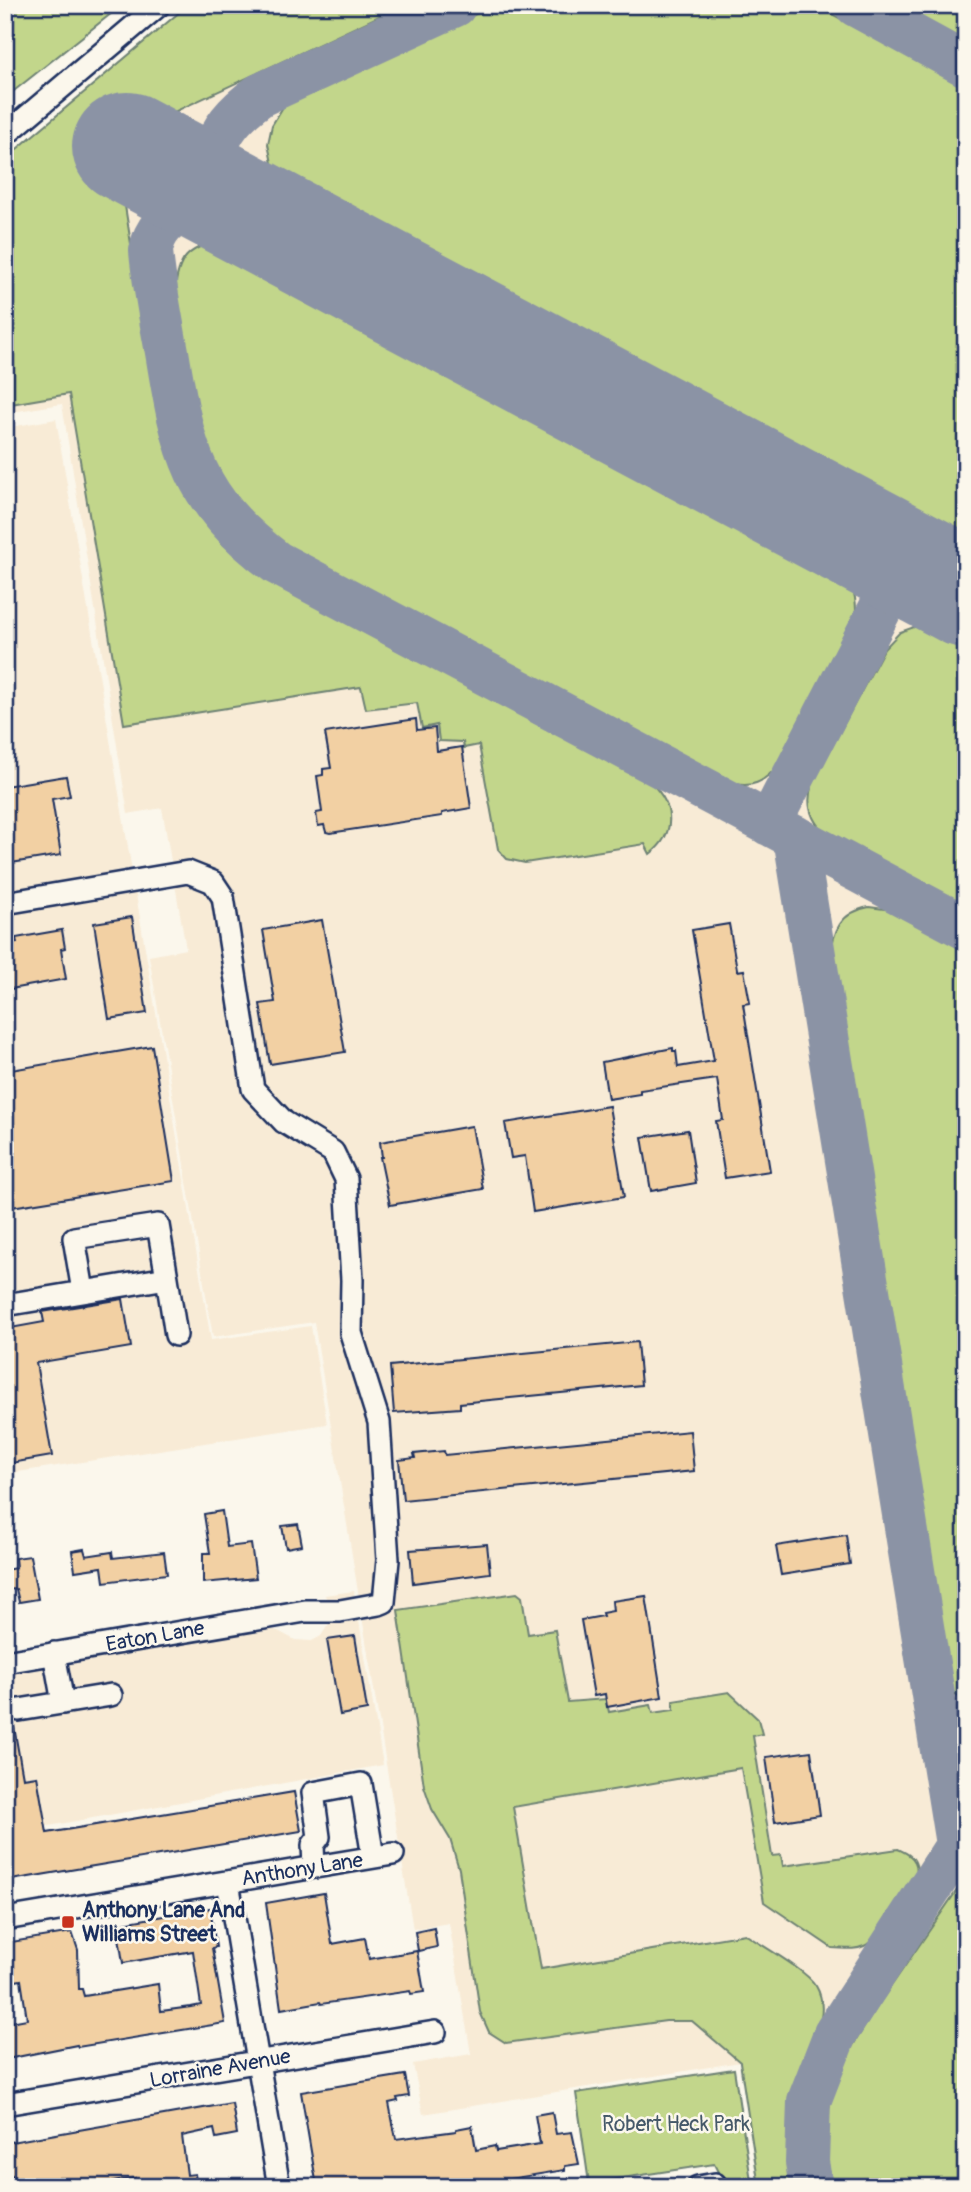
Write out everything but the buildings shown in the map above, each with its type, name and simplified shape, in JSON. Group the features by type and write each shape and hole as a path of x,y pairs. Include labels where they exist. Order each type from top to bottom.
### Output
{"street":[{"path":"5,135 159,5"},
{"name":"Eaton Lane","path":"5,903 188,872 213,882 223,897 253,1089 284,1122 332,1152 346,1179 352,1280 351,1333 379,1422 388,1560 384,1602 340,1611 305,1611 5,1662"},
{"path":"83,1291 74,1238 158,1225 176,1335"},
{"path":"5,1305 167,1278"},
{"path":"54,1653 63,1703"},
{"path":"19,1710 111,1695"},
{"name":"Anthony Lane","path":"5,1919 383,1856 361,1784 313,1793 318,1837 313,1845 314,1867"},
{"path":"228,1882 279,2187"},
{"name":"Lorraine Avenue","path":"5,2104 435,2032"}],"shaded area":[{"path":"206,5 966,5 966,2187 759,2187 740,2062 423,2114 413,2064 471,2054 449,1923 413,1929 314,1322 213,1337 149,956 186,949 162,808 128,814 62,404 5,413 5,170"},
{"path":"56,419 211,1340 311,1326 327,1424 5,1474 5,428"},
{"path":"354,1591 383,1765 5,1834 5,1671 264,1628 278,1631 295,1640 312,1641 321,1636 330,1622 331,1613 325,1595"}],"green space":[{"path":"5,5 122,5 5,98"},
{"path":"188,5 403,5 157,120 144,113 108,179 122,187 159,421 174,470 189,499 222,543 265,579 651,783 664,800 669,819 665,837 650,854 645,844 525,863 507,859 498,849 479,745 464,748 463,742 439,741 437,725 422,728 417,703 366,709 361,687 124,724 69,394 5,405 5,159"},
{"path":"495,5 815,5 966,85 966,549 288,190 273,168 268,144 272,125 286,102"},
{"path":"895,5 966,5 966,42"},
{"path":"221,239 840,568 854,595 854,625 780,762 769,775 750,785 726,781 300,555 265,529 238,502 218,472 204,441 195,408 175,293 178,271 186,256"},
{"path":"931,621 944,622 966,633 966,907 824,832 812,816 809,804 812,784 884,649 900,632"},
{"path":"869,907 892,910 966,950 966,1704 943,1679 831,958 833,939 840,924 851,913"},
{"path":"517,1593 522,1597 528,1634 555,1630 568,1702 606,1699 609,1712 651,1705 653,1713 674,1710 673,1701 729,1692 758,1719 762,1734 753,1736 772,1856 781,1855 783,1866 898,1849 915,1862 917,1874 913,1884 877,1935 860,1948 832,1948 764,1902 741,1768 513,1807 541,1969 745,1934 794,1966 816,1986 822,2001 821,2018 803,2060 789,2120 792,2187 759,2187 740,2062 692,2021 666,2021 506,2043 489,2032 480,2012 459,1869 450,1839 432,1809 424,1786 398,1610"},
{"path":"966,1877 966,2187 831,2187 827,2127 833,2091 842,2067 881,2001"},
{"name":"Robert Heck Park","path":"734,2069 752,2187 721,2187 714,2164 589,2183 576,2093"}],"taxiway":[{"path":"243,209 219,178 215,162 222,134 244,107 260,95 455,5"},
{"path":"856,5 966,65"},
{"path":"243,209 215,204 187,210 163,225 155,237 151,251 173,387 187,446 196,471 210,495 249,540 277,563 966,928"},
{"path":"769,824 905,561"},
{"path":"795,837 957,1844"},
{"path":"811,2187 807,2162 809,2101 835,2034 966,1832"}],"runway":[{"path":"127,147 966,593"}],"place":[{"name":"Anthony Lane And Williams Street","path":"68,1922"}]}
